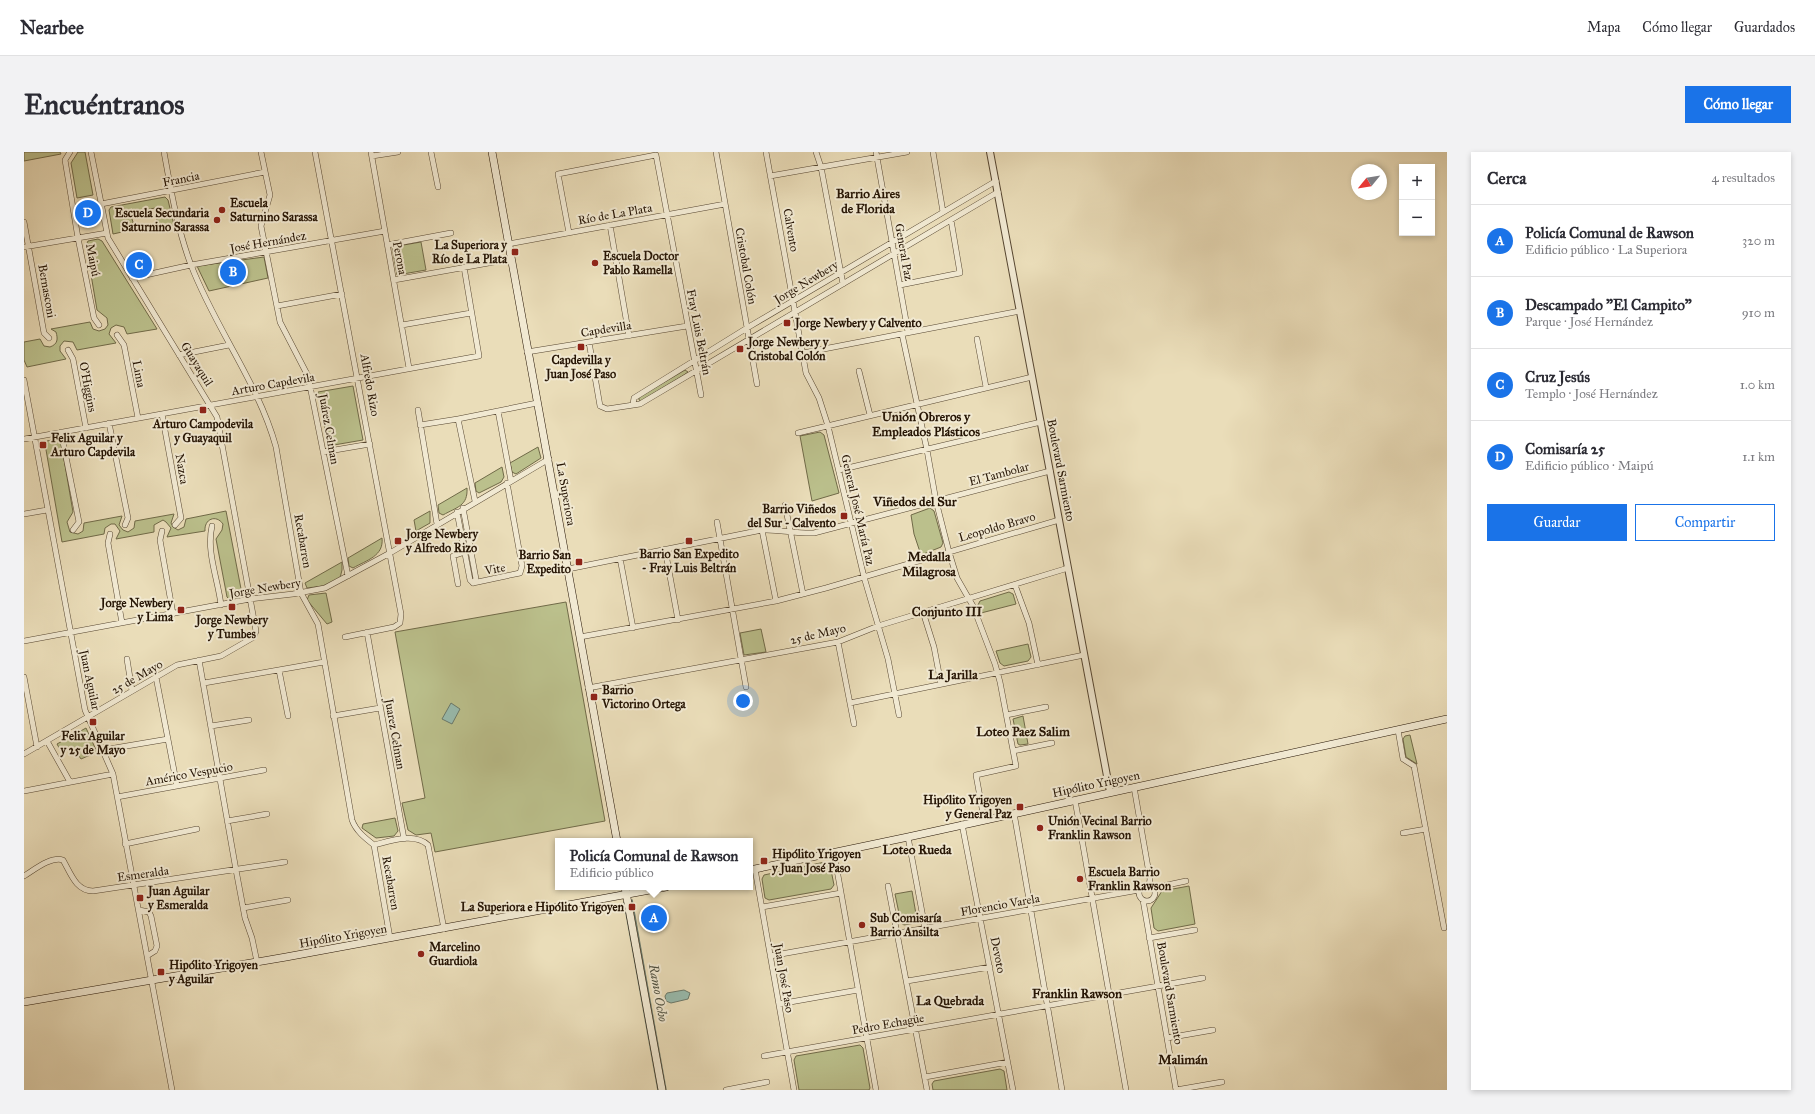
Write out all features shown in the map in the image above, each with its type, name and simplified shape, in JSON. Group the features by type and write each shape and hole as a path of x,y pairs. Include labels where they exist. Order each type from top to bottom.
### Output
{"main road":[{"name":"La Superiora","path":"492,152 510,259 549,459 588,688 616,838"},
{"name":"Hipólito Yrigoyen","path":"753,869 834,853 1447,719"},
{"path":"625,890 662,1090"},
{"name":"Hipólito Yrigoyen","path":"24,1002 444,929 651,890"}],"street":[{"name":"Maipú","path":"70,152 66,160 78,238 94,318 99,324"},
{"name":"Guayaquil","path":"91,152 108,238 211,405 220,426 256,632 254,637 227,653 199,660"},
{"name":"Recabarren","path":"164,152 177,217 191,265 229,345 258,397 271,428 276,447 302,593 306,603 316,618 352,820 354,826 360,834 374,845 390,938"},
{"name":"Juárez Celman","path":"261,152 270,195 261,226 266,253 282,327 306,371 311,387 348,576"},
{"name":"Alfredo Rizo","path":"315,152 401,614 400,623 394,627 367,632"},
{"path":"372,154 398,152"},
{"path":"432,152 438,187"},
{"name":"Cristobal Colón","path":"716,152 757,384"},
{"name":"Calvento","path":"766,152 796,312"},
{"path":"816,152 821,167 843,284"},
{"path":"770,176 877,155 907,152"},
{"path":"933,152 944,212"},
{"name":"Boulevard Sarmiento","path":"990,152 1110,792"},
{"name":"Perona","path":"372,154 409,368"},
{"name":"Fray Luis Beltrán","path":"569,233 558,174 656,155 666,215 701,395"},
{"name":"General Paz","path":"877,155 908,332"},
{"name":"Francia","path":"101,204 265,172"},
{"name":"Jorge Newbery","path":"633,404 634,398 747,328 996,181"},
{"name":"Jorge Newbery","path":"589,342 600,406 607,409 640,404 998,192"},
{"name":"Río de La Plata","path":"508,244 725,204"},
{"path":"900,285 960,272 951,220"},
{"name":"Bernasconi","path":"24,222 26,247 44,333 48,338"},
{"path":"610,225 629,336"},
{"name":"José Hernández","path":"132,278 191,265 385,231"},
{"path":"26,247 107,233"},
{"path":"387,245 451,233"},
{"path":"394,280 510,259"},
{"path":"402,326 471,313 464,267"},
{"path":"277,306 342,294"},
{"path":"803,353 1020,310"},
{"name":"General José María Paz","path":"796,312 806,373 819,398 828,426 850,524 888,659 899,715"},
{"name":"Arturo Capdevila","path":"24,439 479,356 471,313"},
{"name":"Capdevilla","path":"528,352 688,326"},
{"path":"902,334 927,450 936,501 949,552 957,578 968,598 997,673 1016,766 976,775 984,819"},
{"name":"Lima","path":"117,335 124,345 138,418"},
{"path":"977,339 986,388"},
{"path":"180,355 229,345"},
{"name":"O'Higgins","path":"68,350 73,359 86,428"},
{"path":"859,371 870,415"},
{"path":"798,433 1032,377"},
{"name":"Juan Aguilar","path":"24,380 70,633 88,717 113,774 172,1090"},
{"path":"420,425 537,403"},
{"path":"418,410 437,524"},
{"path":"498,411 509,482"},
{"name":"Nazca","path":"162,414 181,518 175,525"},
{"path":"458,419 474,501"},
{"path":"839,470 1041,422"},
{"path":"109,424 128,518 125,525"},
{"path":"60,432 79,522 73,530"},
{"path":"323,452 370,444"},
{"name":"Jorge Newbery","path":"24,641 221,605 302,593 325,588 390,552 474,501 549,459"},
{"name":"El Tambolar","path":"568,569 762,530 776,529 814,533 1050,471"},
{"name":"Vite","path":"473,583 520,573 522,566 509,482"},
{"path":"785,505 803,594"},
{"path":"457,512 470,580 473,583 476,579 464,508"},
{"path":"24,514 48,510"},
{"name":"Leopoldo Bravo","path":"580,637 776,601 826,588 1059,520"},
{"path":"717,522 740,661 746,687"},
{"path":"212,526 210,534 210,548 221,605"},
{"path":"162,530 160,540 173,614"},
{"path":"762,530 776,601"},
{"path":"110,534 108,543 122,623"},
{"path":"665,549 678,620"},
{"path":"458,584 452,556 464,552"},
{"path":"620,558 633,628"},
{"name":"25 de Mayo","path":"588,688 838,642 878,626 1068,568"},
{"path":"1015,584 1029,623 1038,665"},
{"path":"923,612 934,647 941,684"},
{"path":"345,637 367,632"},
{"name":"Juarez Celman","path":"367,632 404,839"},
{"path":"838,642 854,724"},
{"path":"850,703 1084,655"},
{"path":"127,659 132,691"},
{"path":"199,660 236,870 257,962"},
{"name":"25 de Mayo","path":"24,754 177,665 199,660"},
{"path":"204,683 324,662"},
{"path":"279,670 288,716"},
{"path":"24,677 26,698 37,746"},
{"path":"156,677 177,786"},
{"path":"1006,715 1046,707"},
{"path":"333,716 380,708"},
{"path":"211,726 249,720"},
{"path":"1398,730 1403,759 1414,766 1444,928"},
{"path":"103,750 168,739"},
{"path":"47,741 70,782"},
{"path":"1013,751 1052,743"},
{"name":"Américo Vespucio","path":"117,797 264,770"},
{"path":"24,791 113,774"},
{"path":"1134,787 1151,887 1155,894 1151,900 1143,900 1139,895 1140,890 1145,885 1151,887 1186,881"},
{"path":"1075,800 1126,1090"},
{"path":"1014,813 1062,1090"},
{"path":"227,821 267,814"},
{"name":"Devoto","path":"962,824 1013,1090"},
{"path":"126,844 197,829"},
{"path":"1403,833 1426,829"},
{"path":"908,837 925,928"},
{"path":"374,845 413,838 423,841 428,845 444,929"},
{"path":"834,853 876,1090"},
{"name":"Esmeralda","path":"24,876 48,863 58,859 63,860 77,885 88,891 285,862"},
{"name":"Juan José Paso","path":"753,873 762,907 794,1090"},
{"path":"888,886 927,1090"},
{"name":"Florencio Varela","path":"770,956 1140,890"},
{"path":"762,907 841,893"},
{"path":"244,908 288,900"},
{"name":"Boulevard Sarmiento","path":"1143,900 1176,1090"},
{"path":"139,910 149,912 151,916 157,946 155,951 147,956"},
{"path":"1150,938 1195,930"},
{"path":"907,981 990,967"},
{"name":"Pedro Echagüe","path":"764,1056 1203,978"},
{"path":"779,1004 858,990"},
{"path":"1167,1038 1213,1030"},
{"path":"925,1077 1008,1062"},
{"path":"726,1090 745,1088 767,1082"},
{"path":"1176,1090 1222,1082"}],"green space":[{"path":"24,152 60,152 61,154 24,161"},
{"path":"78,152 85,152 93,195 77,198 71,163"},
{"path":"165,197 168,200 174,225 158,228 155,208 130,213 133,222 131,230 113,234 109,210 111,207"},
{"path":"98,239 102,241 157,329 127,334 124,327 116,325 111,328 109,334 116,343 77,350 73,342 64,341 60,346 60,351 66,359 27,367 24,360 24,342 40,339 44,346 50,347 56,343 57,339 56,332 51,329 90,322 93,329 99,331 105,329 108,325 107,318 97,310 86,245 88,241"},
{"path":"421,242 426,270 397,275 392,247"},
{"path":"264,257 268,278 209,291 197,266"},
{"path":"685,370 688,372 684,375 641,401 639,400 639,397"},
{"path":"353,386 363,440 328,446 318,392"},
{"path":"820,432 824,435 839,493 812,501 800,436"},
{"path":"57,439 61,442 73,512 67,522 70,532 78,534 83,531 84,523 122,516 119,525 123,530 128,532 134,528 135,521 174,514 171,523 173,527 178,530 184,527 186,519 226,511 242,594 240,598 230,600 227,597 216,539 222,530 223,524 217,519 211,519 206,523 205,531 167,537 171,528 163,520 154,525 154,532 116,539 120,531 115,524 111,524 105,528 104,534 62,542 45,444 47,441"},
{"path":"538,447 541,458 516,474 512,472 510,463"},
{"path":"502,467 504,477 501,482 479,493 476,491 475,483"},
{"path":"467,488 466,499 461,505 443,515 439,513 438,505"},
{"path":"930,508 934,511 943,543 941,547 921,555 914,534 911,515"},
{"path":"430,511 430,523 416,531 414,520"},
{"path":"382,538 380,549 374,557 353,568 349,566 348,558"},
{"path":"342,562 340,578 323,586 307,588 305,583"},
{"path":"1009,592 1013,594 1016,604 981,613 978,605 980,601"},
{"path":"326,593 332,622 327,624 307,600 309,595"},
{"path":"566,602 605,821 435,852 431,833 416,835 408,830 402,803 425,798 395,632"},
{"path":"761,629 766,652 744,655 740,633"},
{"path":"1028,644 1031,657 1028,661 1004,666 1000,663 996,651"},
{"path":"1023,716 1028,744 1020,745 1018,744 1013,719"},
{"path":"86,728 97,752 81,759 73,747 62,753 57,744"},
{"path":"1410,735 1417,764 1406,757 1403,739 1405,736"},
{"path":"395,818 398,831 394,836 376,838 362,828 363,824"},
{"path":"825,862 830,865 834,885 831,889 769,900 765,898 762,879 764,875"},
{"path":"1189,886 1195,924 1158,931 1154,928 1151,908 1162,891"},
{"path":"912,891 917,920 915,923 904,925 901,923 895,894"},
{"path":"860,1045 863,1048 870,1088 869,1090 799,1090 794,1060 796,1056"},
{"path":"1000,1069 1004,1071 1007,1090 933,1090 932,1084 934,1081"}],"water":[{"path":"451,703 460,709 452,724 442,719"},
{"path":"684,990 690,993 688,999 671,1003 666,1001 665,996 667,993"}],"waterway":[{"name":"Ramo Ocho","path":"632,900 666,1090"},
{"path":"624,902 658,1090"}],"place":[{"name":"Escuela Saturnino Sarassa","path":"222,210"},
{"name":"Comisaría 25","path":"88,213"},
{"name":"Escuela Secundaria Saturnino Sarassa","path":"217,220"},
{"name":"La Superiora y Río de La Plata","path":"515,252"},
{"name":"Escuela Doctor Pablo Ramella","path":"595,263"},
{"name":"Cruz Jesús","path":"139,265"},
{"name":"Descampado \"El Campito\"","path":"233,272"},
{"name":"Jorge Newbery y Calvento","path":"787,323"},
{"name":"Capdevilla y Juan José Paso","path":"581,347"},
{"name":"Jorge Newbery y Cristobal Colón","path":"740,349"},
{"name":"Arturo Campodevila y Guayaquil","path":"203,410"},
{"name":"Felix Aguilar y Arturo Capdevila","path":"43,445"},
{"name":"Barrio Viñedos del Sur - Calvento","path":"844,516"},
{"name":"Jorge Newbery y Alfredo Rizo","path":"398,541"},
{"name":"Barrio San Expedito - Fray Luis Beltrán","path":"689,541"},
{"name":"Barrio San Expedito","path":"579,562"},
{"name":"Jorge Newbery y Tumbes","path":"232,607"},
{"name":"Jorge Newbery y Lima","path":"181,610"},
{"name":"Barrio Victorino Ortega","path":"594,697"},
{"name":"Felix Aguilar y 25 de Mayo","path":"93,722"},
{"name":"Hipólito Yrigoyen y General Paz","path":"1020,807"},
{"name":"Unión Vecinal Barrio Franklin Rawson","path":"1040,828"},
{"name":"Hipólito Yrigoyen y Juan José Paso","path":"764,861"},
{"name":"Escuela Barrio Franklin Rawson","path":"1080,879"},
{"name":"Juan Aguilar y Esmeralda","path":"140,898"},
{"name":"La Superiora e Hipólito Yrigoyen","path":"632,907"},
{"name":"Policía Comunal de Rawson","path":"654,918"},
{"name":"Sub Comisaría Barrio Ansilta","path":"862,925"},
{"name":"Marcelino Guardiola","path":"421,954"},
{"name":"Hipólito Yrigoyen y Aguilar","path":"161,972"}],"district":[{"name":"Barrio Aires de Florida","path":"868,202"},
{"name":"Unión Obreros y Empleados Plásticos","path":"926,424"},
{"name":"Viñedos del Sur","path":"915,502"},
{"name":"Medalla Milagrosa","path":"929,564"},
{"name":"Conjunto III","path":"947,612"},
{"name":"La Jarilla","path":"953,675"},
{"name":"Loteo Paez Salim","path":"1023,732"},
{"name":"Loteo Rueda","path":"917,850"},
{"name":"Franklin Rawson","path":"1077,994"},
{"name":"La Quebrada","path":"950,1001"},
{"name":"Malimán","path":"1183,1060"}]}
